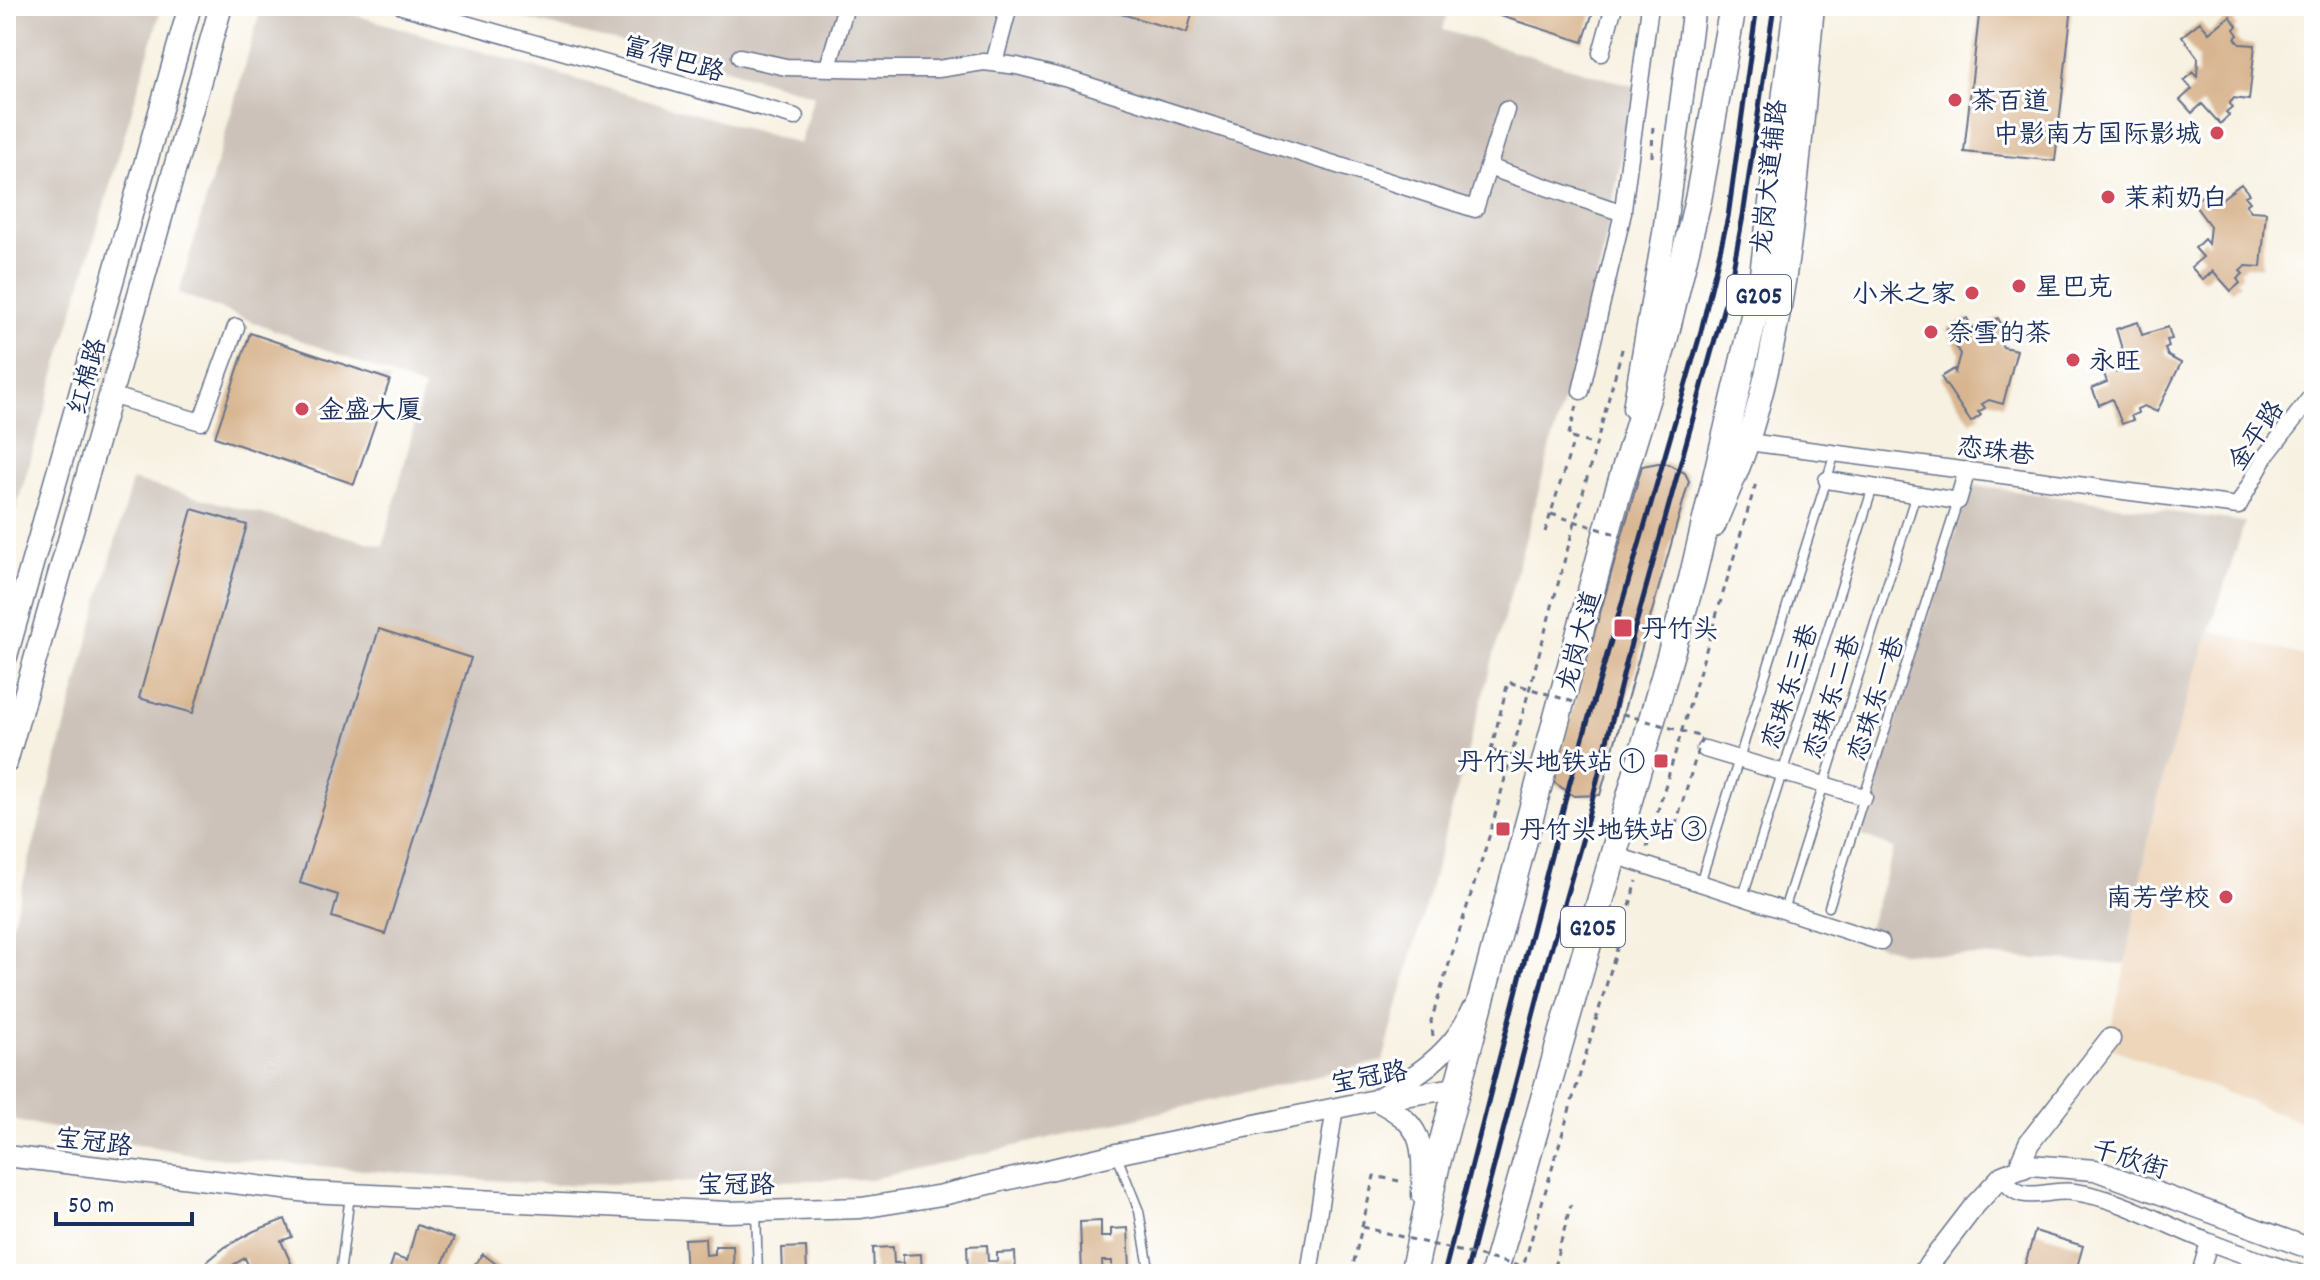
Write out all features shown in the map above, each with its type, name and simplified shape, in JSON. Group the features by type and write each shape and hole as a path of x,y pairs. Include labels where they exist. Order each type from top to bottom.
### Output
{"highway":[{"name":"龙岗大道","path":"1413,1274 1457,1088 1615,502 1663,345 1687,244 1733,6"},
{"name":"G205","path":"1494,1274 1692,579 1762,282 1809,7"}],"main road":[{"name":"红棉路","path":"6,656 13,604 190,6"},
{"name":"红棉路","path":"6,762 221,6"},
{"path":"1615,502 1662,247 1694,6"},
{"name":"龙岗大道辅路","path":"1692,579 1748,442 1785,282 1796,194 1809,7"}],"street":[{"name":"富得巴路","path":"402,6 795,117"},
{"path":"828,67 846,6"},
{"path":"994,63 1009,6"},
{"path":"1601,53 1614,6"},
{"path":"1581,391 1623,213 1650,6"},
{"path":"740,57 786,67 938,69 984,62 1017,66 1068,79 1475,209 1506,110"},
{"path":"1488,167 1623,213"},
{"path":"110,395 201,422 236,327"},
{"name":"金平路","path":"2238,506 2267,454 2314,393"},
{"name":"恋珠巷","path":"1748,442 2238,506"},
{"path":"1827,480 1958,501 1967,470"},
{"path":"1705,749 1864,797"},
{"path":"1614,855 1881,942"},
{"path":"1375,1100 1414,1077 1447,1049 1465,1024 1492,959"},
{"path":"2023,1168 2022,1159 2029,1143 2110,1039"},
{"name":"宝冠路","path":"6,1156 278,1189 351,1194 728,1212 861,1208 928,1198 1335,1108 1457,1088"},
{"path":"1375,1100 1401,1113 1414,1127 1422,1148 1422,1233"},
{"path":"1309,1274 1335,1108"},
{"name":"千欣街","path":"1922,1274 1975,1205 2002,1176 2030,1165 2095,1170 2314,1250"},
{"path":"2002,1176 2016,1192 2030,1195 2072,1191 2111,1201 2209,1242 2301,1274"},
{"path":"2200,1274 2209,1242"}],"lane":[{"path":"1700,883 1835,453"},
{"name":"恋珠东三巷","path":"1743,896 1873,487"},
{"name":"恋珠东二巷","path":"1784,910 1916,494"},
{"name":"恋珠东一巷","path":"1829,907 1958,501"},
{"path":"1116,1154 1139,1211 1150,1274"},
{"path":"340,1274 351,1194"},
{"path":"756,1211 758,1274"}],"path":[{"path":"1652,162 1654,115"},
{"path":"1434,1043 1431,1021 1489,837 1623,344"},
{"path":"1581,391 1568,437 1597,445"},
{"path":"1545,532 1574,439"},
{"path":"1551,514 1622,536"},
{"path":"1511,756 1491,750 1508,682 1574,702"},
{"path":"1623,714 1702,737 1675,827"},
{"path":"1351,1274 1374,1176 1399,1181"},
{"path":"1362,1227 1552,1274 1571,1205"}],"shaded area":[{"path":"6,6 162,6 6,544"},
{"path":"262,6 324,6 800,144 814,95 730,70 474,6 1449,6 1443,30 1636,87 1600,266 1383,1061 872,1179 552,1185 206,1157 16,1121 6,1103 6,946 132,480 383,546 424,388 179,293"},
{"path":"1970,485 2245,522 2167,763 2150,830 2126,964 1901,952 1864,940 1894,849 1861,835"},
{"name":"南芳学校","path":"2210,630 2314,659 2314,1127 2111,1048 2101,1036 2112,1023 2150,830 2167,763"}],"building":[{"path":"1094,6 1194,6 1187,33"},
{"path":"1469,6 1595,6 1583,42"},
{"path":"1980,6 2072,6 2055,161 1964,152"},
{"path":"2230,16 2237,26 2234,29 2238,35 2235,38 2240,44 2255,45 2249,100 2234,98 2229,104 2232,107 2226,112 2229,115 2220,124 2202,104 2192,113 2180,100 2192,89 2184,80 2193,72 2197,77 2198,58 2182,36 2200,22 2209,33"},
{"path":"2241,184 2249,194 2245,196 2250,202 2246,205 2251,211 2266,212 2261,267 2246,266 2237,279 2240,283 2231,291 2213,271 2203,280 2191,267 2203,257 2195,248 2204,239 2208,244 2210,226 2193,203 2211,189 2220,200"},
{"path":"1967,318 1974,331 1998,318 2004,329 2000,331 2003,338 1999,340 2003,347 2017,350 2003,404 1989,400 1982,404 1985,408 1978,412 1981,415 1971,422 1941,377 1954,369 1955,372 1960,354 1947,329"},
{"path":"2138,322 2142,335 2168,327 2172,339 2167,340 2169,347 2165,349 2168,356 2181,363 2157,412 2144,406 2131,416 2133,420 2122,424 2112,399 2099,405 2092,388 2107,382 2103,371 2114,367 2116,372 2124,356 2116,329"},
{"name":"金盛大厦","path":"250,333 390,380 354,484 215,437"},
{"name":"丹竹头","path":"1668,464 1685,473 1689,481 1600,795 1574,796 1552,781 1642,466"},
{"path":"192,509 247,525 193,713 139,698"},
{"path":"379,629 471,658 385,934 332,917 338,895 300,883"},
{"path":"285,1219 292,1237 281,1241 296,1274 252,1274 245,1258 226,1269 230,1274 192,1274 225,1247"},
{"path":"1101,1221 1101,1237 1111,1237 1111,1229 1128,1228 1130,1268 1112,1269 1112,1261 1102,1261 1103,1274 1082,1274 1080,1222"},
{"path":"417,1225 454,1238 438,1274 388,1274 394,1256 407,1261"},
{"path":"2035,1231 2083,1246 2075,1274 2022,1274"},
{"path":"705,1238 706,1255 715,1254 715,1246 733,1246 734,1274 686,1274 684,1239"},
{"path":"987,1245 988,1261 997,1261 997,1253 1015,1252 1016,1274 968,1274 967,1246"},
{"path":"806,1247 807,1274 783,1274 782,1248"},
{"path":"893,1247 894,1263 903,1263 903,1255 921,1254 922,1274 874,1274 873,1248"},
{"path":"483,1254 509,1274 470,1274"}],"railway":[{"path":"1444,1274 1570,782 1700,335 1728,217 1757,6"},
{"path":"1466,1274 1543,977 1582,841 1634,631 1730,285 1774,6"}],"place":[{"name":"茶百道","path":"1955,100"},
{"name":"中影南方国际影城","path":"2217,133"},
{"name":"茉莉奶白","path":"2108,197"},
{"name":"星巴克","path":"2019,286"},
{"name":"小米之家","path":"1972,293"},
{"name":"奈雪的茶","path":"1931,332"},
{"name":"永旺","path":"2073,360"},
{"name":"金盛大厦","path":"302,409"},
{"name":"丹竹头","path":"1623,628"},
{"name":"丹竹头地铁站 ①","path":"1661,761"},
{"name":"丹竹头地铁站 ③","path":"1503,829"},
{"name":"南芳学校","path":"2226,897"}]}
